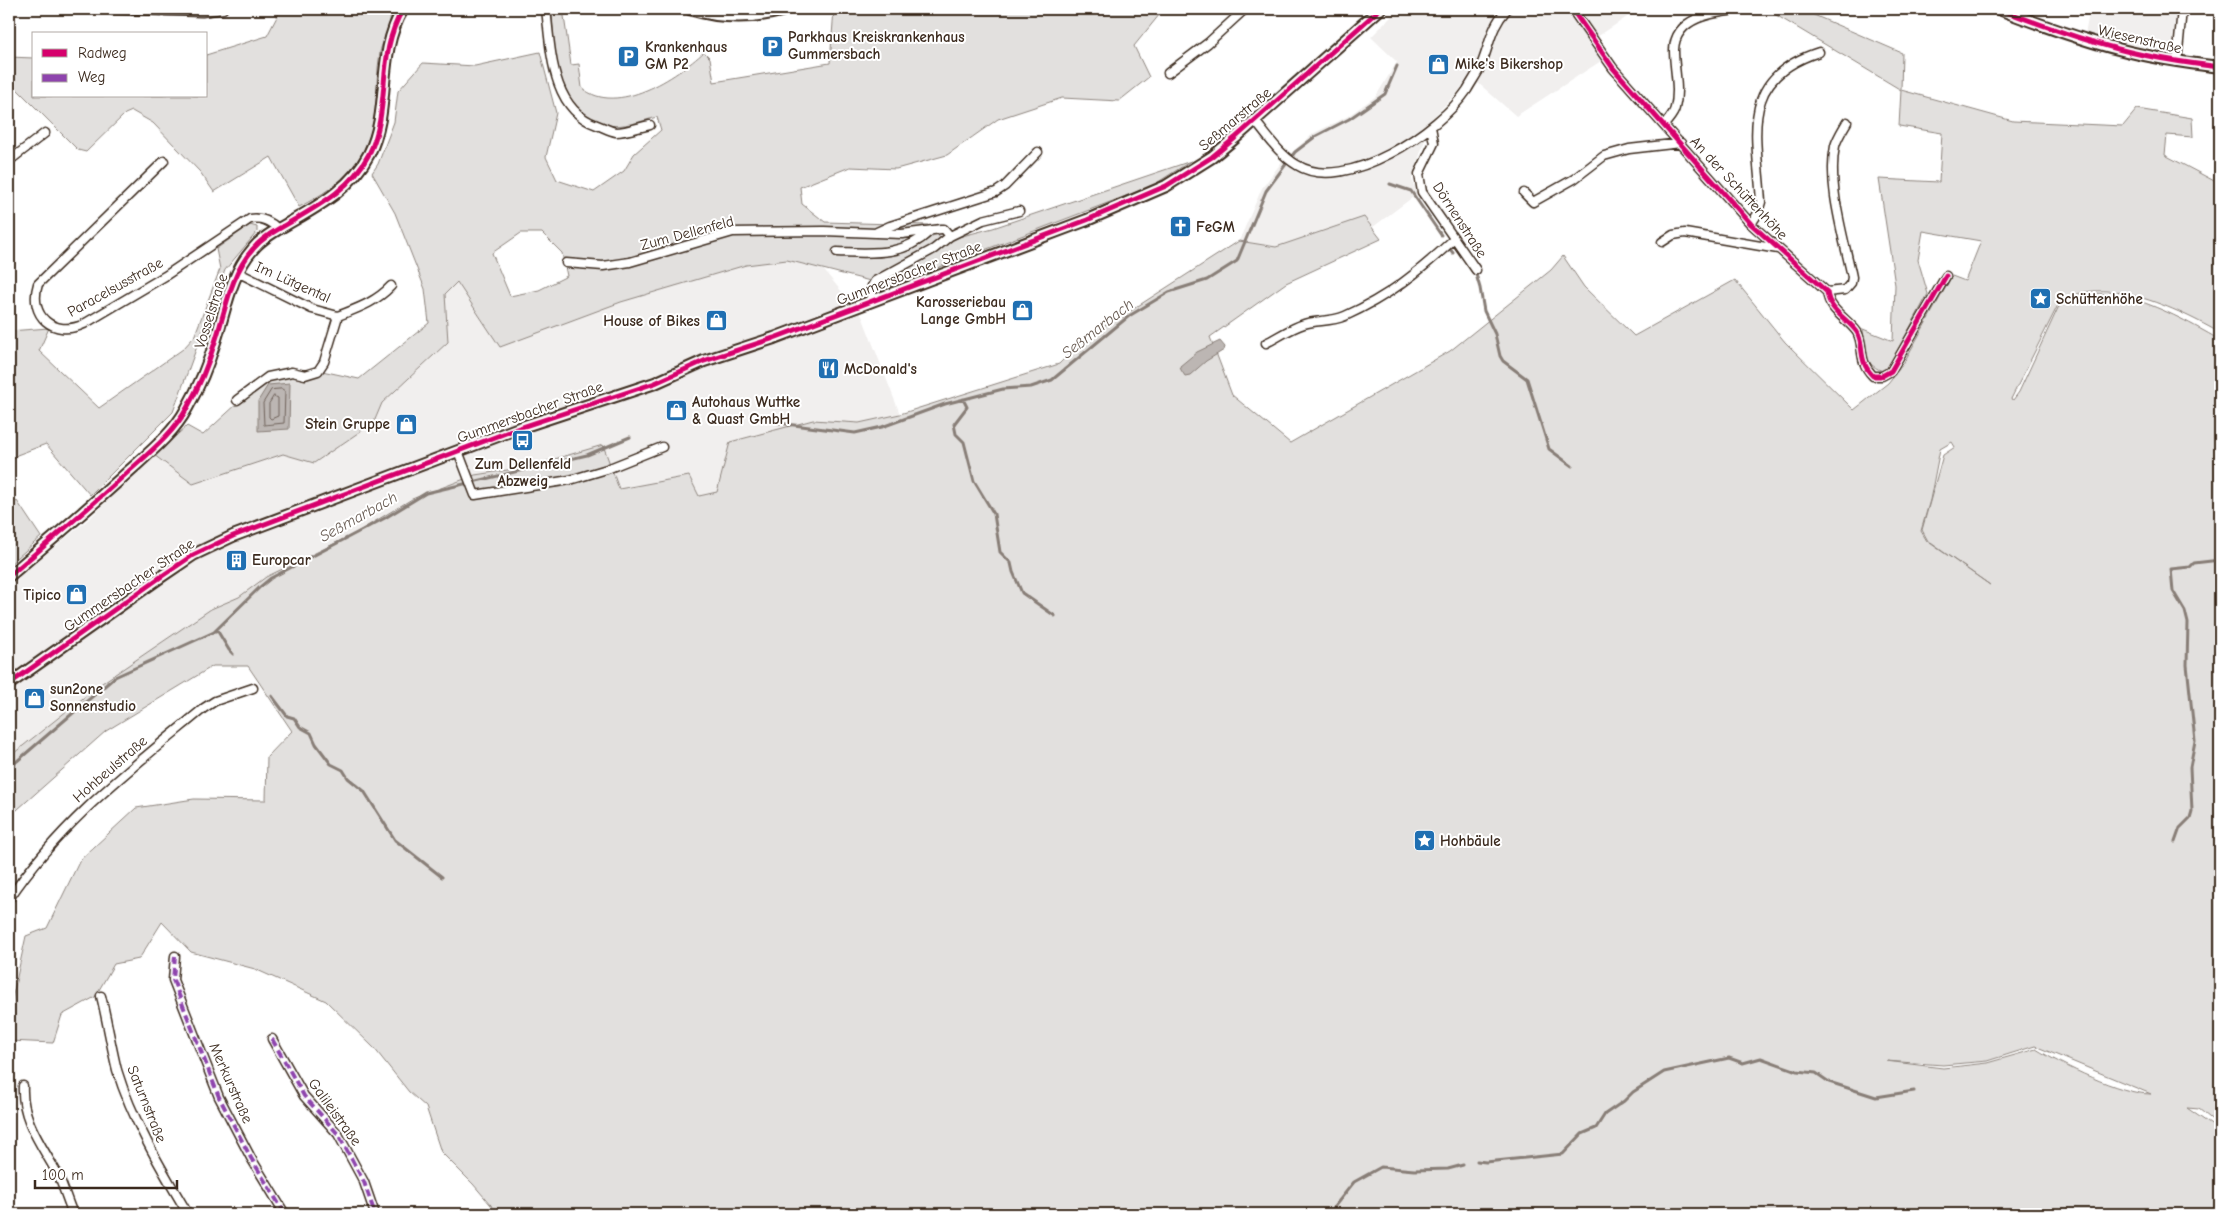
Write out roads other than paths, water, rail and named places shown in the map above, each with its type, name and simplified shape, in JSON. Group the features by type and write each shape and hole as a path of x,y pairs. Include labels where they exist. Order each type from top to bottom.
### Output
{"main road":[{"name":"Vosselstraße","path":"9,576 147,455 180,420 193,396 215,341 237,272 254,247 278,229 337,194 360,170 369,154 380,119 384,61 389,40 403,9"},
{"path":"690,9 718,17 773,13 787,9"},
{"name":"Seßmarstraße","path":"1087,220 1166,186 1212,157 1380,9"},
{"name":"Wiesenstraße","path":"1999,9 2062,33 2120,50 2177,62 2220,67"},
{"name":"Gummersbacher Straße","path":"9,684 162,576 211,546 519,428 655,383 704,361 870,302 1087,220"},
{"path":"9,678 31,668"}],"street":[{"path":"102,9 202,12 223,9"},
{"path":"546,9 556,76 562,95 576,112 586,121 615,132 650,125"},
{"path":"1168,73 1208,43 1245,9"},
{"path":"1255,121 1281,153 1298,166 1324,174 1345,171 1382,158 1431,127 1465,92 1479,70 1497,20 1507,9"},
{"name":"An der Schüttenhöhe","path":"1572,9 1613,68 1751,224 1827,292 1828,302 1858,334 1861,356 1866,369 1873,376 1882,376 1891,371 1946,276"},
{"path":"1664,124 1675,110 1677,89 1674,48 1679,35 1687,24 1700,17 1713,12 1744,9"},
{"path":"2177,62 2182,9"},
{"name":"An der Schüttenhöhe","path":"1751,224 1757,215 1761,202 1756,118 1761,98 1772,78 1782,69 1799,59 1818,52"},
{"path":"1827,292 1845,290 1851,283 1852,277 1837,204 1834,173 1835,146 1847,122"},
{"name":"Dörnenstraße","path":"1431,127 1434,143 1419,174 1422,192 1453,240 1476,270"},
{"path":"9,161 45,134"},
{"name":"An der Schüttenhöhe","path":"1524,193 1533,202 1574,179 1604,156 1629,148 1681,143"},
{"name":"Zum Dellenfeld","path":"875,233 890,226 996,192 1005,186 1038,152"},
{"name":"Paracelsusstraße","path":"164,161 38,284 35,298 36,306 45,320 51,325 70,329 84,324 165,276 250,219 258,218 264,220 278,229"},
{"path":"870,302 872,286 875,282 934,249 950,236 983,220 1019,210"},
{"name":"Zum Dellenfeld","path":"566,263 603,266 630,262 733,232 824,231 902,234 944,230 950,236"},
{"path":"837,252 872,253 899,250 922,239 930,231"},
{"name":"An der Schüttenhöhe","path":"1662,242 1673,235 1685,233 1778,250"},
{"path":"1266,343 1304,324 1319,323 1343,317 1386,294 1418,273 1453,240"},
{"name":"Im Lütgental","path":"237,272 312,309 338,316 381,296 391,286"},
{"name":"Im Lütgental","path":"237,400 268,378 292,372 305,375 318,370 324,362 338,316"},
{"name":"Gummersbacher Straße","path":"458,451 475,495 570,480 607,469 662,447"},
{"name":"Hohbeulstraße","path":"9,899 25,875 99,794 204,708 215,701 253,688"},
{"name":"Merkurstraße","path":"175,956 173,980 219,1097 251,1158 285,1214"},
{"name":"Saturnstraße","path":"101,996 118,1071 130,1102 154,1155 188,1214"},
{"name":"Galileistraße","path":"272,1039 304,1096 338,1134 361,1176 375,1214"},
{"path":"23,1086 25,1106 34,1135 59,1178 72,1214"}],"water":[{"path":"1220,341 1225,347 1224,350 1206,361 1190,375 1185,376 1180,366 1197,352"},
{"path":"290,383 289,429 258,431 258,401 268,385"}],"waterway":[{"name":"Seßmarbach","path":"1433,12 1436,9"},
{"name":"Seßmarbach","path":"771,422 855,433 882,427 945,404 1003,389 1031,387 1052,380 1129,316 1169,292 1207,280 1237,261 1266,191 1295,152 1316,136 1349,119 1385,94 1397,66"},
{"path":"1390,184 1411,191 1441,235"},
{"path":"1450,249 1453,253"},
{"path":"1475,271 1484,311 1495,334 1500,356 1503,361 1527,379 1549,449 1572,466"},
{"path":"963,399 967,407 954,424 956,434 964,442 974,481 994,514 1000,552 1011,563 1022,593 1055,616"},
{"name":"Seßmarbach","path":"9,768 115,677 214,632 271,578 385,518 426,493 587,455 630,437"},
{"path":"2175,842 2180,828 2190,818 2192,811 2190,767 2195,741 2187,665 2188,623 2185,611 2173,591 2171,569 2190,567 2194,563 2220,560"},
{"path":"217,630 233,654"},
{"path":"272,696 287,716 294,718 300,727 311,733 316,744 331,764 343,770 348,778 364,791 395,840 442,877"},
{"path":"1477,1161 1486,1162 1563,1154 1582,1134 1596,1128 1605,1114 1624,1101 1633,1092 1664,1072 1729,1058 1743,1063 1761,1058 1797,1071 1816,1073 1829,1082 1876,1097 1914,1091"},
{"path":"1325,1214 1330,1212 1354,1182 1381,1167 1414,1170 1448,1169 1463,1165"}],"place":[{"name":"Parkhaus Kreiskrankenhaus Gummersbach","path":"772,46"},
{"name":"Krankenhaus GM P2","path":"629,56"},
{"name":"Mike's Bikershop","path":"1439,64"},
{"name":"FeGM","path":"1180,227"},
{"name":"Schüttenhöhe","path":"2040,299"},
{"name":"Karosseriebau Lange GmbH","path":"1022,311"},
{"name":"House of Bikes","path":"716,321"},
{"name":"McDonald's","path":"828,369"},
{"name":"Autohaus Wuttke & Quast GmbH","path":"676,411"},
{"name":"Stein Gruppe","path":"406,424"},
{"name":"Zum Dellenfeld Abzweig","path":"523,441"},
{"name":"Europcar","path":"236,560"},
{"name":"Tipico","path":"77,595"},
{"name":"sun2one Sonnenstudio","path":"34,698"},
{"name":"Hohbäule","path":"1424,841"}]}
